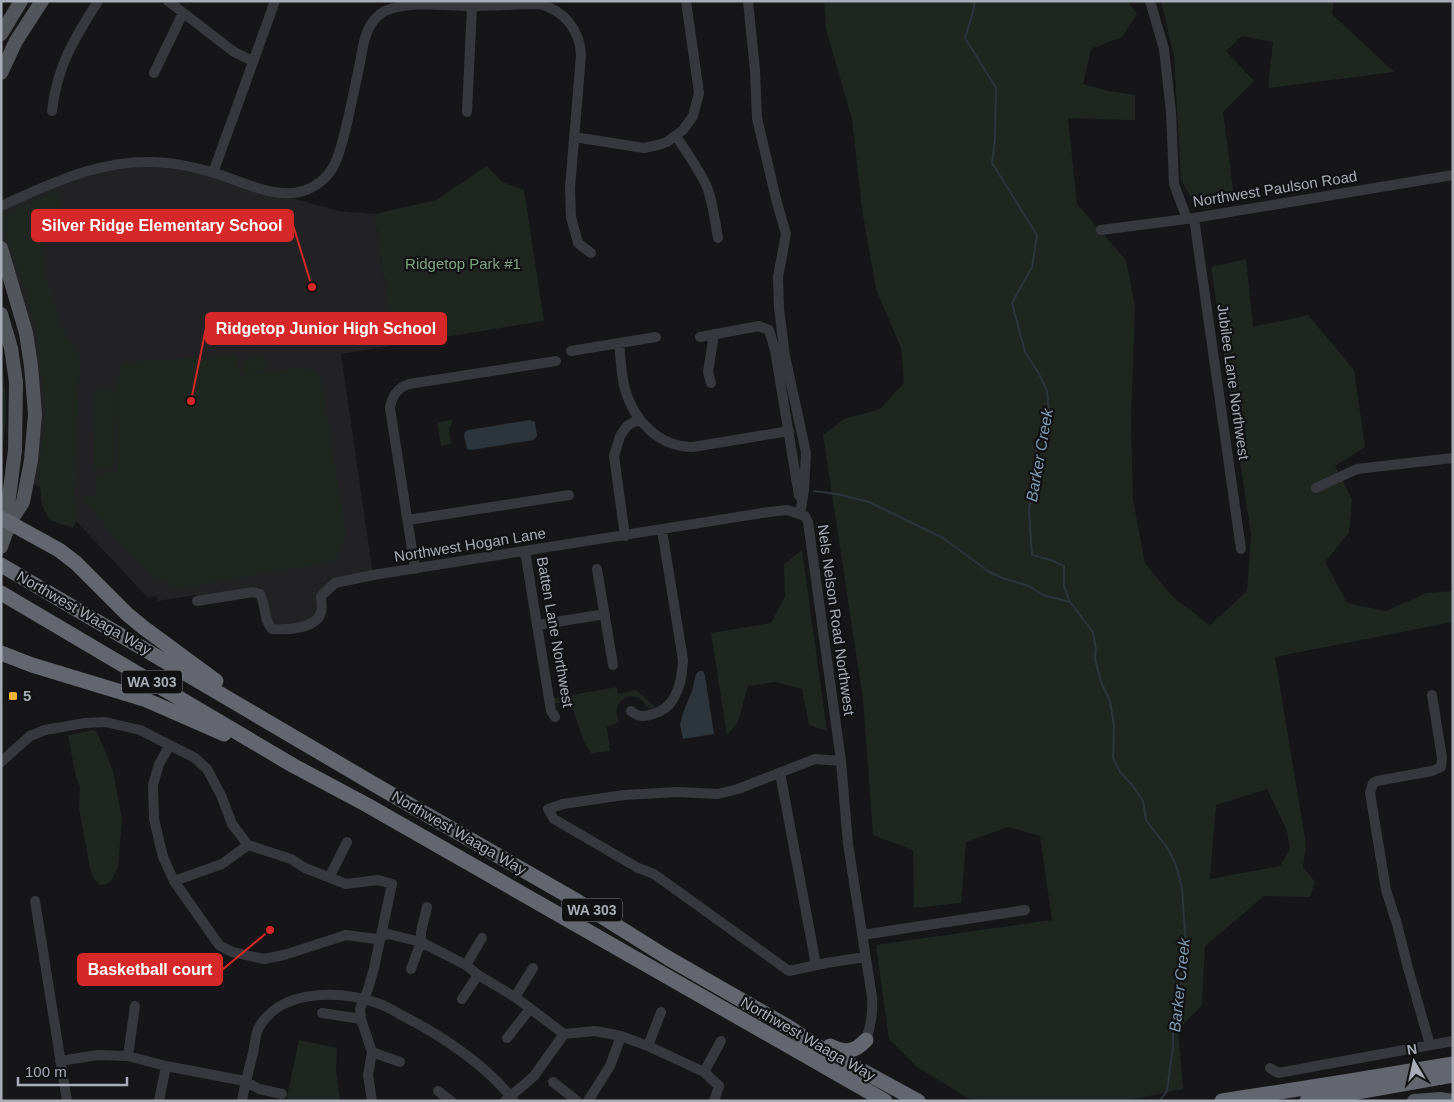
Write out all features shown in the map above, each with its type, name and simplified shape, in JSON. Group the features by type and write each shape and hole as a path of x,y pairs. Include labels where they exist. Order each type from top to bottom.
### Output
{"highway":[{"path":"6,520 67,556 144,628 267,720"},
{"name":"Northwest Waaga Way","path":"1,565 577,901 668,958 790,1028 815,1045 914,1099"},
{"name":"Northwest Waaga Way","path":"6,596 294,766 366,805 885,1101"},
{"path":"1,653 32,665 144,699 294,766"},
{"path":"790,1028 839,1050 851,1052 866,1040"},
{"path":"866,1040 865,1053 867,1062 872,1070 914,1099"},
{"path":"1222,1101 1451,1066"},
{"path":"1307,1101 1451,1066"}],"main road":[{"path":"2,32 21,1"},
{"path":"1,73 16,41 42,1"},
{"path":"2,256 26,333 35,414 31,460 23,502 6,520"},
{"path":"1,314 11,348 16,382 15,450 1,547"},
{"path":"1414,1101 1434,1099 1453,1101"}],"street":[{"path":"52,111 56,85 68,50 98,1"},
{"path":"168,1 234,52 253,61"},
{"path":"213,173 275,1"},
{"path":"574,137 644,148 658,145 676,136 683,130 693,116 699,94 686,1"},
{"name":"Nels Nelson Road Northwest","path":"748,1 758,118 776,199 786,234 778,277 778,308 806,453 801,511 808,522 841,761 848,844 872,1010 870,1029 866,1040"},
{"name":"Jubilee Lane Northwest","path":"1150,1 1164,49 1174,184 1191,219 1241,549"},
{"path":"1,206 75,174 105,166 133,162 168,163 213,173 262,190 282,193 301,192 323,180 337,160 343,143 354,94 364,38 374,21 385,12 403,5 429,3 472,6 539,4 557,11 569,22 577,33 580,43 581,55 570,188 570,211 578,244 591,253"},
{"path":"467,112 472,6"},
{"path":"154,73 183,13"},
{"path":"2,32 16,41"},
{"path":"676,136 695,165 706,187 718,238"},
{"name":"Northwest Paulson Road","path":"1101,230 1191,219 1453,175"},
{"path":"700,336 759,326 769,330 775,350 801,511"},
{"path":"711,383 708,372 714,334"},
{"path":"571,351 656,337"},
{"path":"618,344 625,388 632,409 658,438 682,447 789,431"},
{"path":"415,569 390,408 391,399 402,386 409,384 556,361"},
{"path":"625,536 614,456 620,436 627,426 639,419"},
{"path":"1316,488 1357,469 1453,458"},
{"path":"408,520 569,495"},
{"name":"Northwest Hogan Lane","path":"197,601 253,592 260,594 264,600 267,623 272,628 279,629 309,625 317,620 322,612 321,596 335,583 769,512 801,511"},
{"path":"631,710 640,716 646,716 666,709 677,694 682,676 683,660 662,530"},
{"name":"Batten Lane Northwest","path":"525,551 551,711 555,717"},
{"path":"597,569 613,665"},
{"path":"538,625 605,614"},
{"path":"1430,1045 1386,890 1370,793 1373,784 1377,781 1432,771 1441,767 1442,758 1432,695"},
{"path":"1,762 30,736 45,730 85,723 105,722 140,730 195,758 207,769 221,795 232,824 248,845 291,859 305,868 330,876 346,884 378,880 392,884 368,989 360,1009 361,1019 372,1052 368,1075 372,1101"},
{"path":"170,746 159,764 153,785 154,819 163,857 174,881 219,945 232,952 264,959 284,955 346,935 376,940 388,934 421,942 466,965 478,975 515,997 564,1034 595,1031 620,1036 648,1046 704,1072 720,1086 714,1101"},
{"path":"841,761 815,760 738,790 718,794 677,792 624,794 563,804 548,809 554,819 638,868 654,874 789,971 865,957"},
{"path":"780,773 816,965"},
{"path":"330,876 347,842"},
{"path":"174,881 222,864 248,845"},
{"path":"35,901 67,1101"},
{"path":"411,970 421,942 421,932 427,907"},
{"path":"862,935 1025,910"},
{"path":"466,965 482,938"},
{"path":"515,997 533,968"},
{"path":"462,999 478,975"},
{"path":"242,1101 258,1028 269,1015 285,1002 312,995 338,995 380,1004 388,1008 455,1047 479,1066 510,1099 534,1076 564,1034"},
{"path":"128,1056 136,1006"},
{"path":"507,1038 530,1009"},
{"path":"648,1046 661,1012"},
{"path":"322,1013 361,1019"},
{"path":"588,1101 610,1066 620,1036"},
{"path":"704,1072 721,1041"},
{"path":"1270,1068 1278,1073 1453,1041"},
{"path":"372,1052 400,1062"},
{"path":"60,1061 98,1056 128,1056 166,1066 245,1082 258,1089 282,1094"},
{"path":"159,1101 166,1066"},
{"path":"553,1082 577,1101"},
{"path":"438,1091 451,1101"}],"shaded area":[{"path":"168,163 339,211 374,214 395,345 341,354 373,575 331,585 317,620 272,629 260,594 197,601 196,595 158,601 157,596 148,598 49,490 27,482 33,389 1,248 1,206 75,174"},
{"path":"530,420 535,422 537,436 533,440 471,450 467,449 464,436 468,430"},
{"path":"699,671 703,671 705,676 714,734 683,739 680,724 696,674"}],"green space":[{"path":"824,1 1127,1 1137,14 1122,37 1091,49 1083,84 1108,91 1135,95 1135,120 1068,118 1077,204 1126,260 1135,307 1131,420 1133,500 1145,563 1173,597 1210,625 1247,591 1251,534 1211,267 1246,259 1253,327 1308,315 1354,370 1365,447 1335,466 1352,499 1349,533 1325,562 1347,603 1386,611 1426,593 1453,591 1453,622 1275,657 1306,845 1303,867 1315,882 1310,897 1264,896 1205,946 1202,1005 1178,1030 1183,1089 1125,1101 987,1101 968,1098 917,1067 889,1039 876,945 1052,920 1040,836 1008,827 966,842 961,903 914,908 913,850 873,835 863,699 823,435 844,419 880,409 904,383 901,348 876,289 862,209 852,119 826,29","holes":["1267,789 1287,831 1290,849 1280,866 1210,879 1216,805"]},
{"path":"1161,1 1334,1 1332,14 1394,72 1268,88 1273,42 1242,36 1226,51 1254,81 1223,112 1234,196 1196,206 1181,180 1174,57"},
{"name":"Ridgetop Park #1","path":"487,166 502,182 524,190 544,321 395,345 374,214 436,200"},
{"path":"56,191 64,208 48,222 41,241 46,273 60,326 73,343 80,358 74,496 80,512 73,528 49,520 42,505 39,472 45,414 38,343 26,294 1,220 4,216"},
{"path":"237,355 240,376 303,367 313,371 322,381 346,535 340,552 331,562 177,589 153,576 133,557 80,497 95,497 96,474 117,471 116,384 122,362"},
{"path":"260,355 268,362 261,372 243,374 242,366 246,358"},
{"path":"1,358 6,405 4,439 1,452"},
{"path":"95,389 115,389 114,469 94,469"},
{"path":"453,420 449,429 451,444 441,446 437,422"},
{"path":"802,550 827,731 809,725 802,689 775,682 748,686 738,722 727,735 711,633 771,623 785,597 784,564"},
{"path":"617,687 618,694 636,690 656,707 651,709 636,697 630,696 625,698 617,707 619,722 607,727 610,751 591,753 584,742 572,707 566,703 554,703 554,698"},
{"path":"94,730 98,734 113,771 122,819 118,867 111,881 100,885 94,879 90,868 79,808 80,787 76,777 68,735"},
{"path":"299,1040 337,1048 336,1070 340,1101 286,1101"}],"waterway":[{"name":"Barker Creek","path":"974,1 973,14 965,38 996,88 995,139 992,163 1037,235 1032,267 1012,303 1025,352 1047,391 1049,412 1036,452 1029,511 1032,555 1064,566 1064,586 1070,602 1093,632 1096,650 1095,659 1101,682 1110,701 1114,726 1113,758 1120,772 1143,801 1146,820 1168,849 1176,865 1182,888 1186,950 1173,1029 1173,1046 1167,1091 1161,1099"},
{"path":"814,491 837,494 869,502 943,538 988,571 1002,578 1029,586 1043,595 1070,602"}],"place":[{"name":"Silver Ridge Elementary School","path":"312,287"},
{"name":"Ridgetop Junior High School","path":"191,401"},
{"name":"5","path":"13,696"},
{"name":"Basketball court","path":"270,930"}]}
